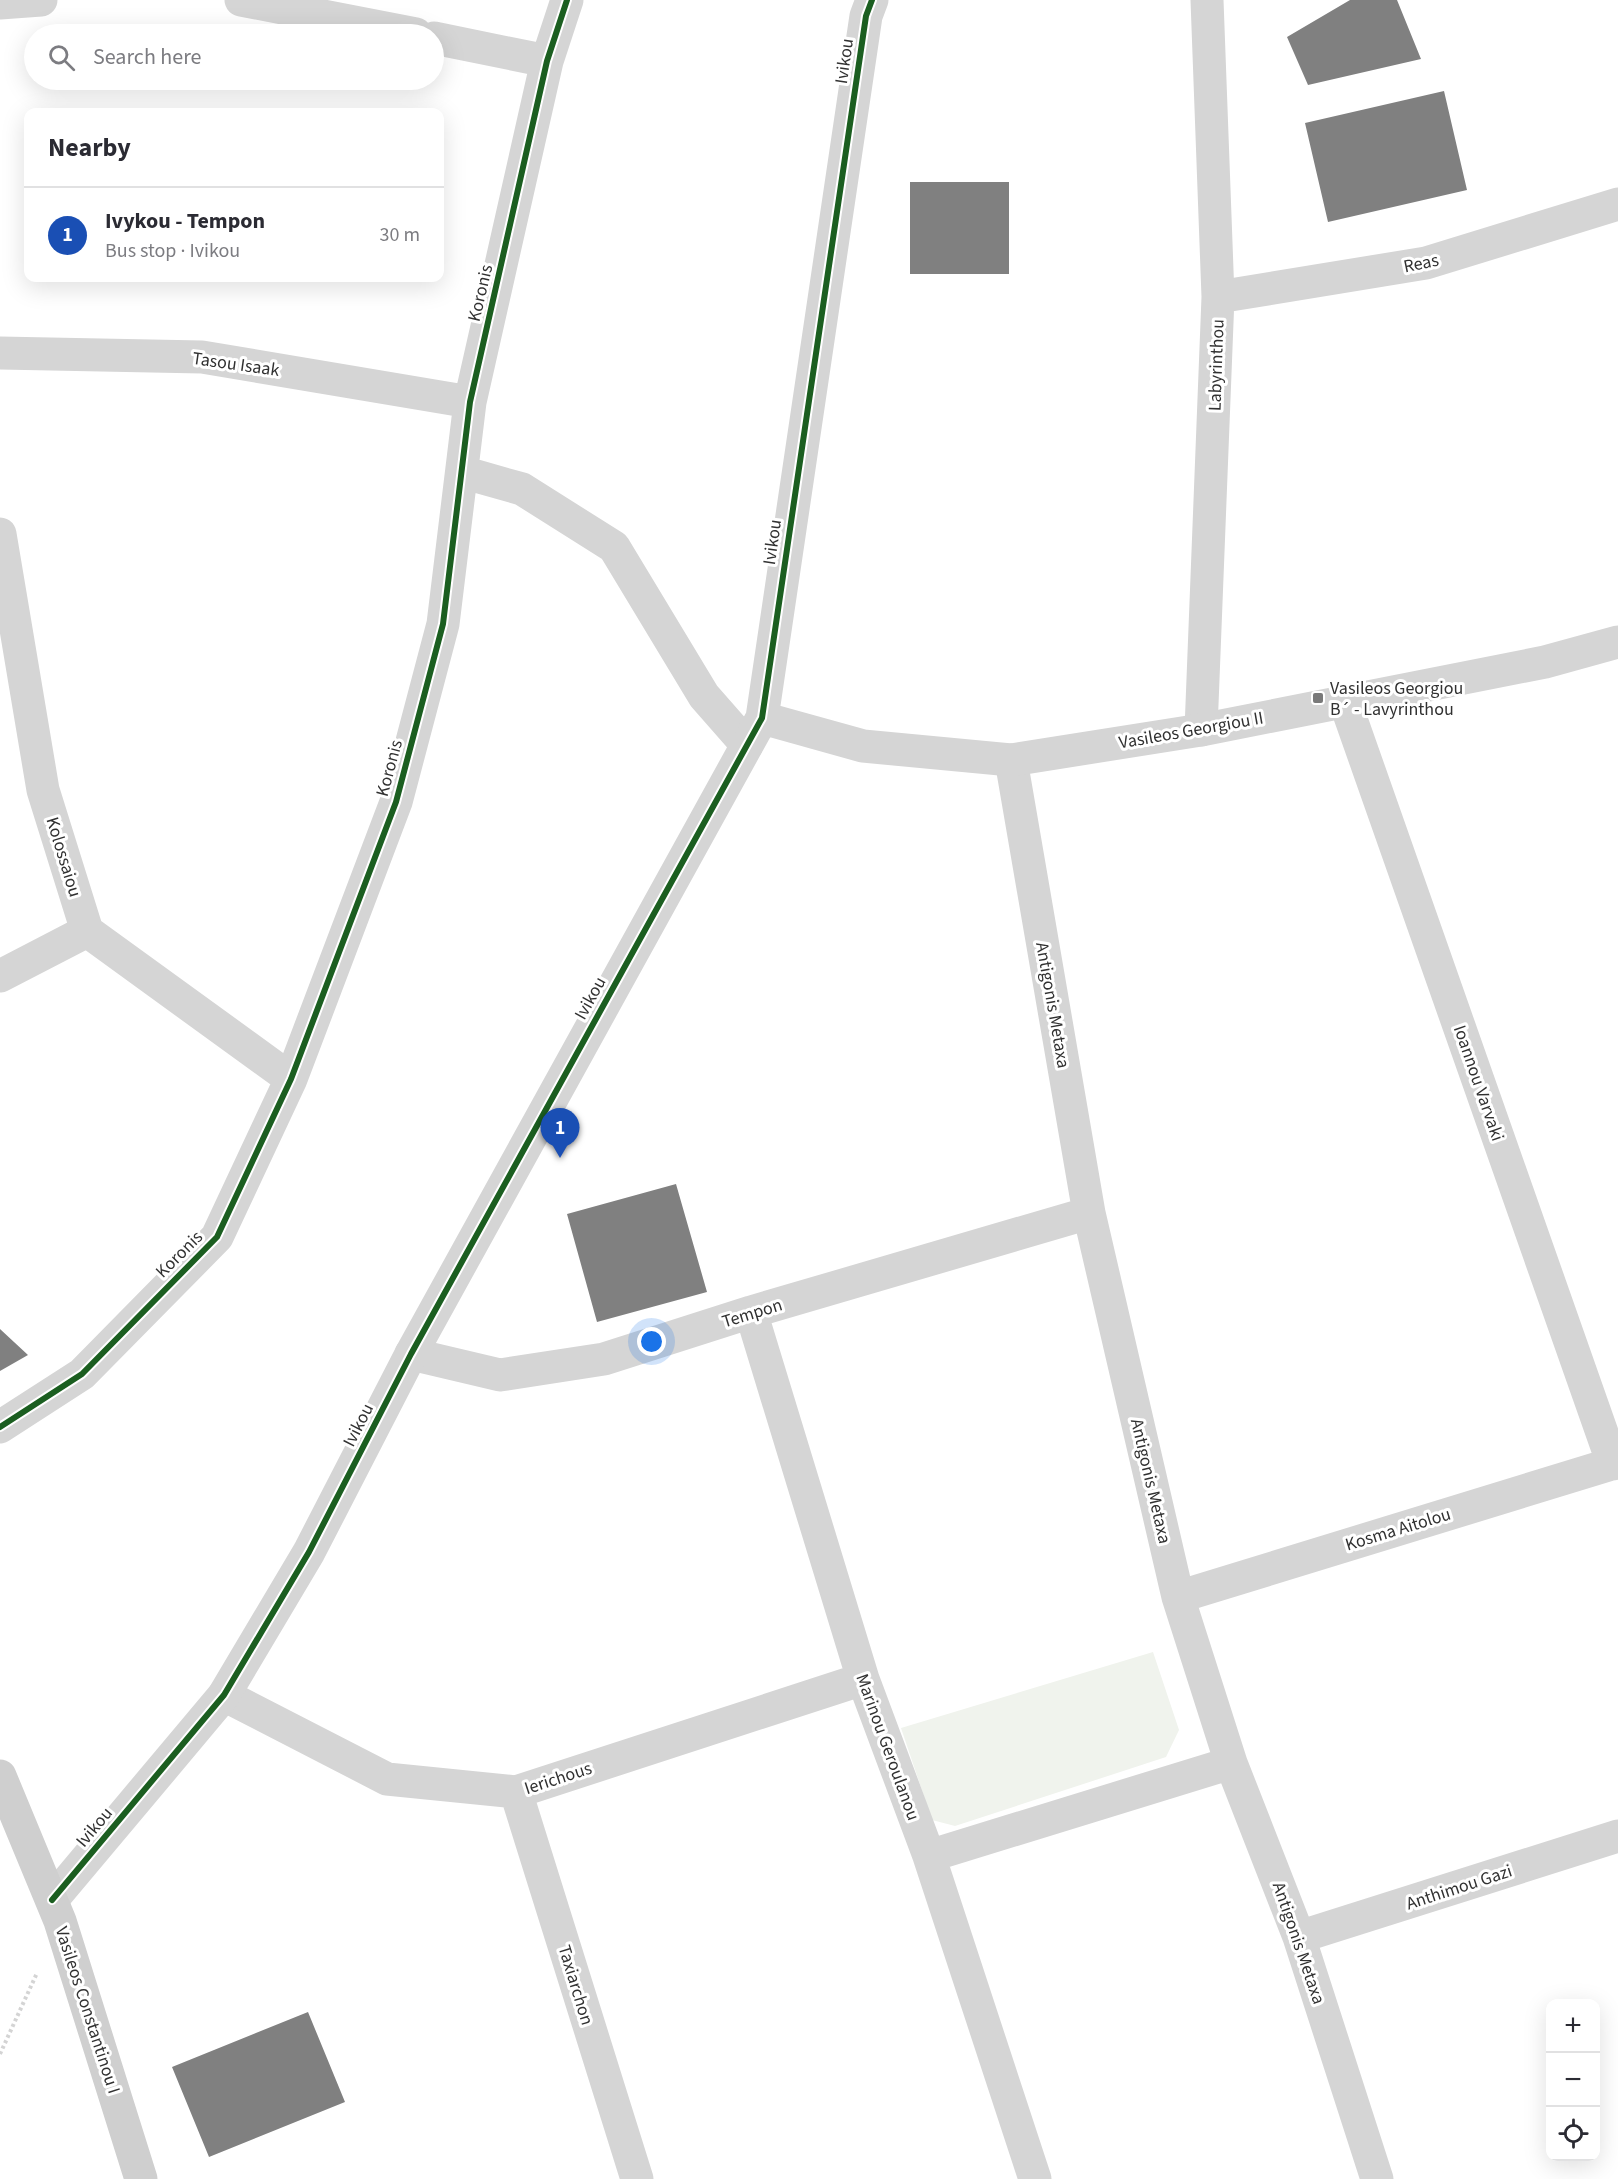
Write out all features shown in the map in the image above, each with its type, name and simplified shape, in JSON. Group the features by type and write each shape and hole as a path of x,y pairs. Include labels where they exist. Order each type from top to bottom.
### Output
{"main road":[{"name":"Vasileos Constantinou I","path":"0,1776 56,1911 141,2179"}],"street":[{"path":"0,3 42,0"},
{"path":"241,0 365,24"},
{"name":"Koronis","path":"0,1426 82,1374 217,1237 291,1078 396,802 443,624 470,402 547,61 567,0"},
{"name":"Ivikou","path":"56,1911 224,1695 309,1552 411,1354 754,732 866,16 872,0"},
{"name":"Labyrinthou","path":"1201,730 1218,297 1209,1"},
{"path":"444,40 547,61"},
{"name":"Reas","path":"1218,297 1426,264 1618,204"},
{"name":"Tasou Isaak","path":"0,353 202,357 470,402"},
{"path":"462,472 522,489 614,547 704,696 754,732"},
{"name":"Kolossaiou","path":"0,534 43,790 87,931"},
{"name":"Vasileos Georgiou II","path":"754,732 863,746 1011,760 1201,730 1545,662 1618,642"},
{"name":"Ioannou Varvaki","path":"1345,702 1616,1463"},
{"name":"Antigonis Metaxa","path":"1011,760 1089,1213 1178,1597 1231,1763 1299,1937 1377,2179"},
{"path":"0,976 87,931 291,1078"},
{"name":"Tempon","path":"411,1354 500,1375 604,1359 751,1312 1089,1213"},
{"name":"Marinou Geroulanou","path":"751,1312 862,1679 928,1856 1035,2179"},
{"name":"Kosma Aitolou","path":"1178,1597 1616,1463"},
{"name":"Ierichous","path":"224,1695 387,1779 516,1791 862,1679"},
{"path":"928,1856 1231,1763"},
{"name":"Taxiarchon","path":"516,1791 637,2179"},
{"name":"Anthimou Gazi","path":"1299,1937 1618,1836"}],"path":[{"path":"0,2054 56,1911"}],"shaded area":[{"path":"1153,1652 1179,1730 1166,1757 955,1826 932,1820 901,1728"}],"building":[{"path":"1350,0 1397,0 1421,59 1308,85 1287,37"},
{"path":"1444,91 1467,190 1328,222 1305,123"},
{"path":"910,182 1009,182 1009,274 910,274"},
{"path":"676,1184 707,1292 597,1322 567,1214"},
{"path":"0,1329 28,1355 0,1371"},
{"path":"308,2012 345,2102 209,2157 172,2067"}],"cycle path":[{"path":"0,1427 82,1374 217,1237 291,1079 396,802 443,624 470,402 547,61 567,0"},
{"path":"52,1900 224,1695 309,1552 411,1354 762,718 866,16 872,0"}],"place":[{"name":"Vasileos Georgiou B´ - Lavyrinthou","path":"1318,698"},
{"name":"Ivykou - Tempon","path":"560,1158"}]}
